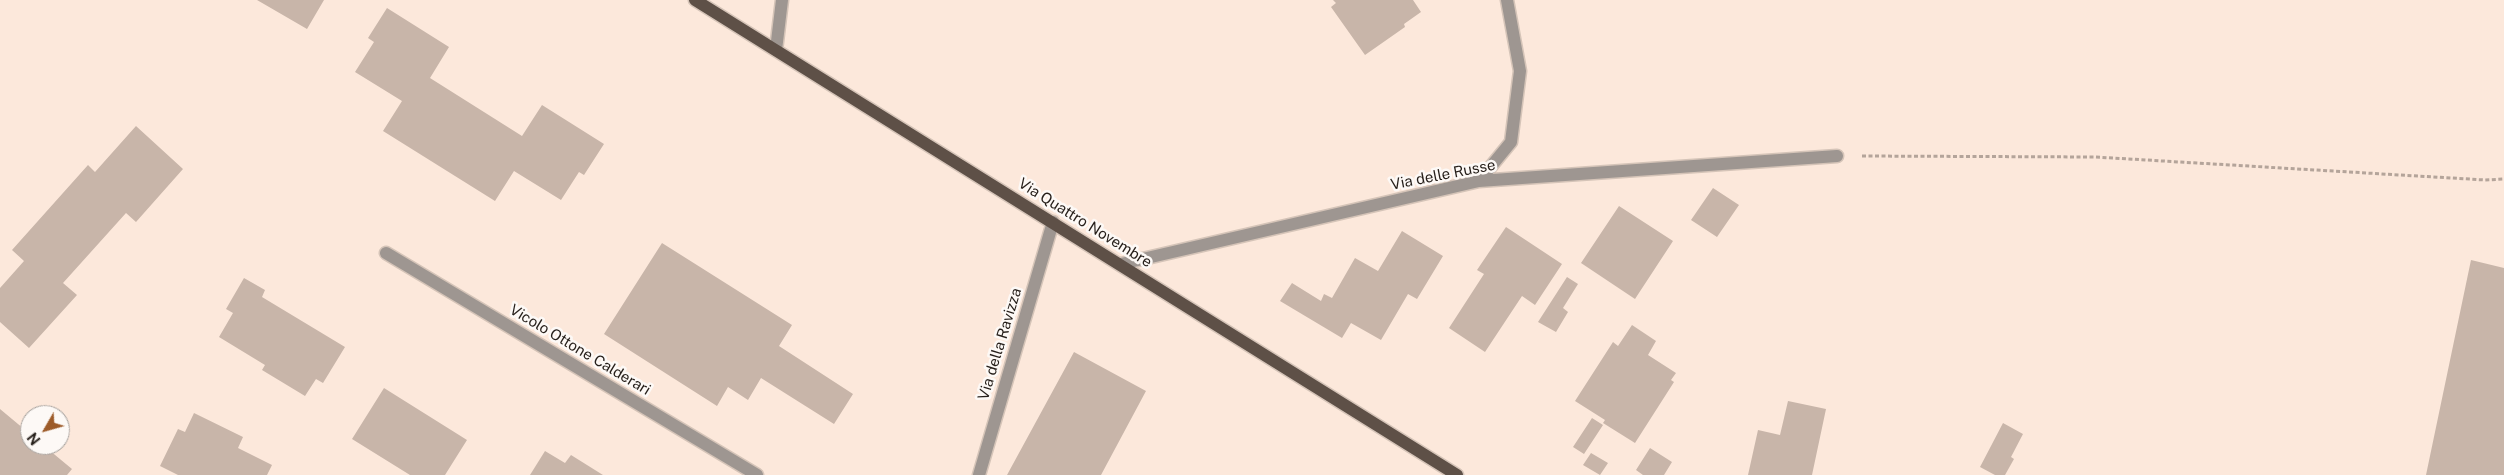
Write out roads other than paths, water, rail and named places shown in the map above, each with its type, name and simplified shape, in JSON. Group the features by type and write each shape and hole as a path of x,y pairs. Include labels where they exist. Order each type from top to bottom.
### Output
{"main road":[{"name":"Via Quattro Novembre","path":"695,0 1457,475"}],"street":[{"path":"776,50 782,0"},
{"path":"1479,181 1510,142 1520,71 1507,0"},
{"name":"Via delle Russe","path":"1121,264 1479,181 1837,156"},
{"name":"Via della Ravizza","path":"978,475 1053,222"},
{"name":"Vicolo Ottone Calderari","path":"386,253 757,475"}]}
